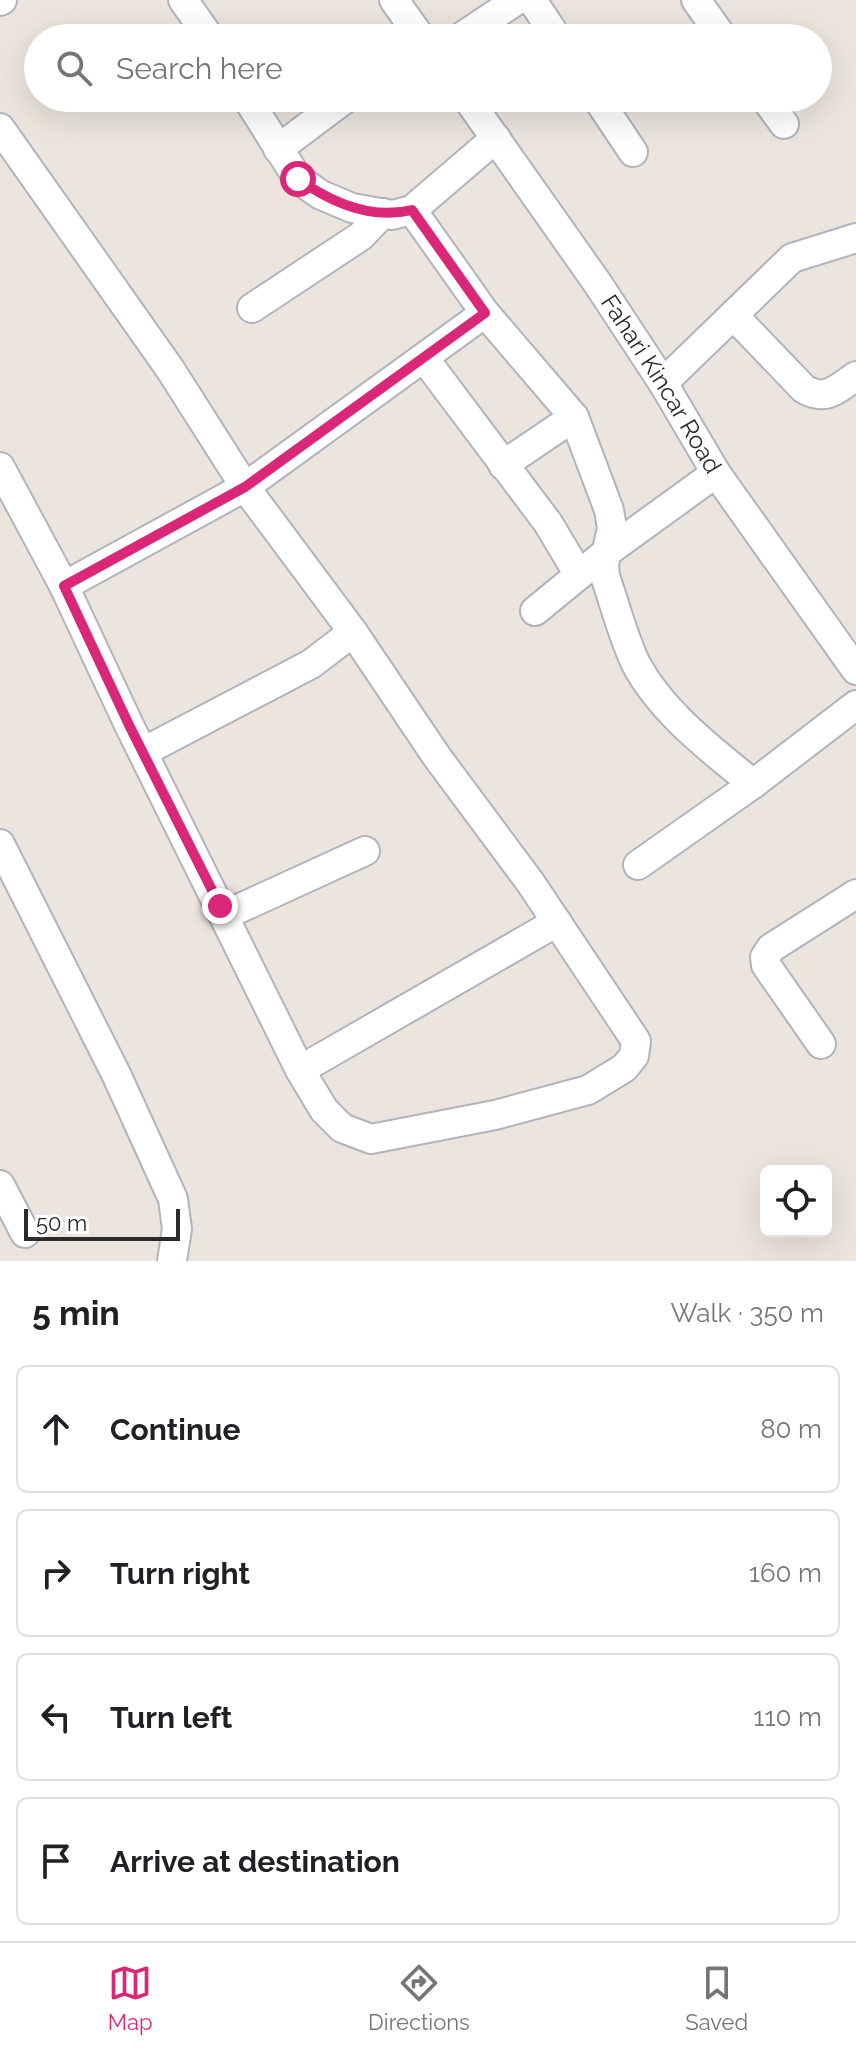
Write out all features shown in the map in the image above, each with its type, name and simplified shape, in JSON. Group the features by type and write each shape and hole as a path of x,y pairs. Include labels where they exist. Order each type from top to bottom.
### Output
{"street":[{"path":"183,0 200,24"},
{"path":"394,0 411,24"},
{"path":"481,24 517,0"},
{"path":"532,0 548,24"},
{"path":"696,0 713,24"},
{"path":"256,112 298,179 321,195 352,208 392,215 412,210 496,138"},
{"path":"278,149 327,112"},
{"name":"Fahari Kincar Road","path":"477,112 663,383 716,473 856,670"},
{"path":"606,112 633,152"},
{"path":"775,112 784,124"},
{"path":"0,128 170,369 245,487 353,632 437,757 557,922 636,1041 634,1056 624,1068 588,1090 495,1115 371,1139 342,1128 324,1110 300,1070 64,586 0,467"},
{"path":"412,210 485,313 574,417 609,510 612,528 605,576 636,664 665,704 714,752 753,784"},
{"path":"252,308 361,236 383,213"},
{"path":"663,383 792,258 856,238"},
{"path":"64,586 245,487 485,313"},
{"path":"733,315 804,389 813,394 827,394 856,376"},
{"path":"424,358 548,523 579,575"},
{"path":"503,465 574,417"},
{"path":"535,611 607,552 716,473"},
{"path":"143,752 311,664 353,632"},
{"path":"638,865 753,784 856,705"},
{"path":"0,844 117,1076 173,1199 177,1229 171,1261"},
{"path":"225,915 365,851"},
{"path":"821,1044 766,965 765,957 771,948 852,905"},
{"path":"300,1070 557,922"},
{"path":"0,1185 25,1233"}],"route":[{"path":"220,906 129,725 64,586 245,487 485,313 412,210 392,215 352,208 321,195 298,179"}]}
